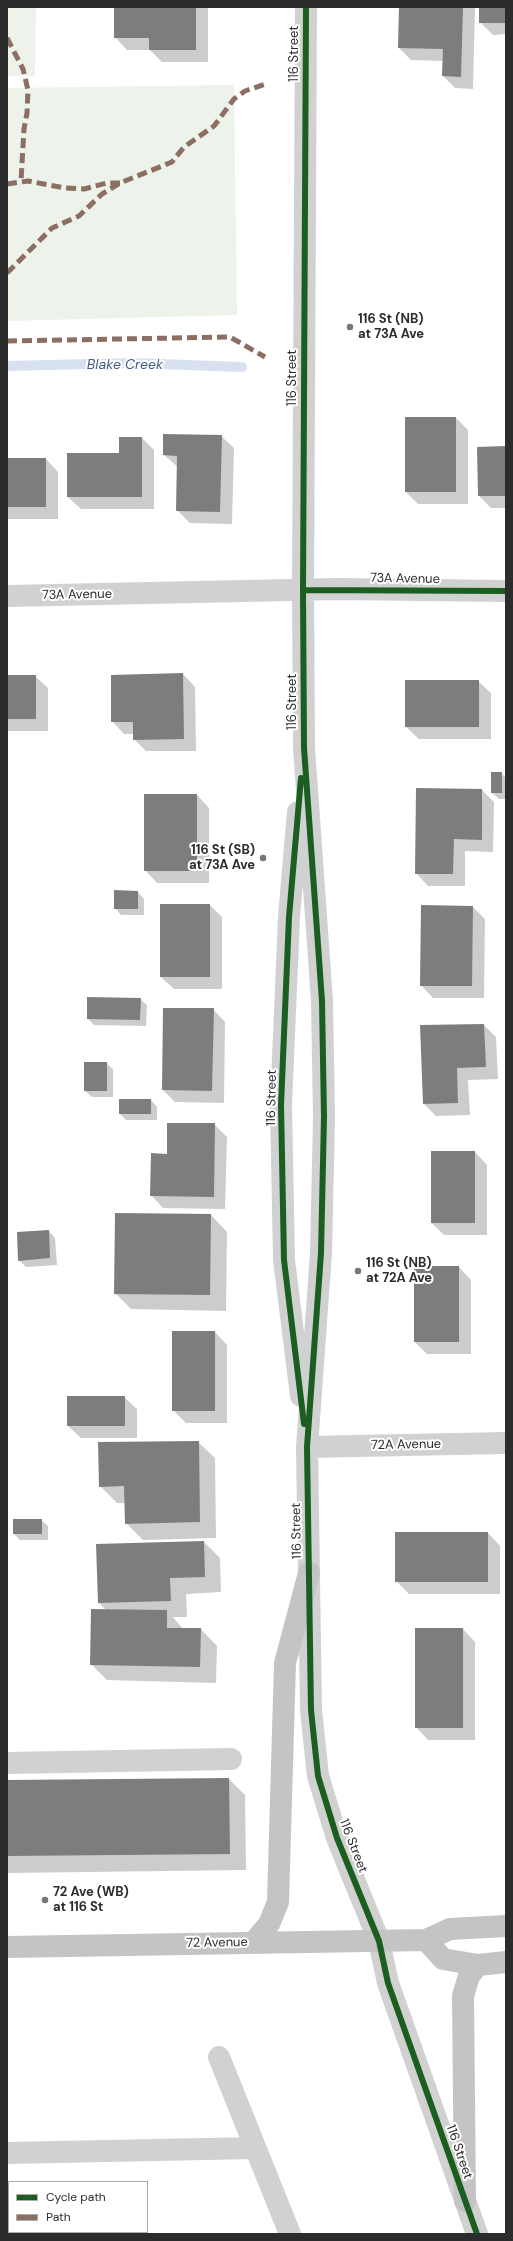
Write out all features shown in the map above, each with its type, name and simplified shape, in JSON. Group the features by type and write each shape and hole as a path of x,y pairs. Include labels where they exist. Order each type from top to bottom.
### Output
{"main road":[{"path":"254,1942 269,1924 278,1902 285,1663 309,1573"},
{"name":"72 Avenue","path":"7,1948 254,1942 426,1940 450,1929 506,1926"},
{"path":"426,1940 443,1959 478,1965 506,1962"},
{"path":"464,2201 463,1996 469,1976 478,1965"}],"street":[{"name":"116 Street","path":"306,7 303,590 304,748 322,1001 324,1117 321,1253 307,1447 311,1710 318,1776 337,1838 379,1941 388,1983 464,2201 477,2234"},
{"name":"73A Avenue","path":"7,596 303,590 506,591"},
{"name":"116 Street","path":"304,748 289,917 282,1105 284,1260 307,1447"},
{"name":"72A Avenue","path":"307,1447 506,1443"},
{"path":"7,1763 231,1759"},
{"path":"219,2057 290,2234"},
{"path":"7,2153 255,2148"}],"shaded area":[{"path":"7,7 36,7 35,76 7,76"},
{"path":"234,85 237,315 7,321 7,88"}],"building":[{"path":"114,7 196,7 196,50 149,50 149,38 114,38"},
{"path":"399,7 463,7 461,77 442,76 443,49 398,48"},
{"path":"479,7 506,7 506,23 479,23"},
{"path":"405,417 456,417 456,492 405,492"},
{"path":"163,434 222,435 220,512 176,511 177,456 163,455"},
{"path":"119,437 142,437 142,497 67,497 67,453 119,453"},
{"path":"506,446 506,496 478,496 477,447"},
{"path":"7,458 46,458 46,507 7,507"},
{"path":"183,673 184,739 133,740 133,722 111,722 111,675"},
{"path":"7,675 36,675 36,719 7,719"},
{"path":"405,680 479,680 479,727 405,727"},
{"path":"491,772 502,772 502,793 491,793"},
{"path":"416,788 482,789 482,840 454,839 453,874 415,874"},
{"path":"144,794 197,794 197,871 144,871"},
{"path":"114,890 138,891 138,909 114,909"},
{"path":"160,904 210,904 210,977 160,977"},
{"path":"421,905 473,906 472,986 420,986"},
{"path":"87,997 141,998 140,1020 87,1019"},
{"path":"163,1008 214,1008 212,1091 162,1090"},
{"path":"484,1024 486,1067 457,1068 458,1103 423,1104 420,1025"},
{"path":"84,1062 107,1062 107,1091 84,1091"},
{"path":"119,1099 151,1099 151,1114 119,1114"},
{"path":"167,1123 215,1123 214,1197 150,1196 151,1153 167,1154"},
{"path":"431,1151 475,1151 475,1223 431,1223"},
{"path":"115,1213 211,1214 210,1295 114,1294"},
{"path":"49,1230 50,1258 18,1261 17,1232"},
{"path":"414,1266 459,1266 459,1342 414,1342"},
{"path":"172,1331 215,1331 215,1411 172,1411"},
{"path":"67,1396 125,1396 125,1426 67,1426"},
{"path":"199,1441 200,1522 125,1524 124,1486 99,1487 98,1442"},
{"path":"13,1519 42,1519 42,1534 13,1534"},
{"path":"395,1532 488,1532 488,1582 395,1582"},
{"path":"204,1541 205,1577 170,1578 171,1601 98,1603 96,1544"},
{"path":"91,1609 167,1610 167,1628 201,1628 200,1667 90,1665"},
{"path":"415,1628 463,1628 463,1728 415,1728"},
{"path":"229,1778 230,1854 7,1856 7,1780"}],"waterway":[{"name":"Blake Creek","path":"7,366 132,363 242,367"}],"marked path":[{"path":"7,38 23,69 28,90 21,181"},
{"path":"7,273 52,228 79,216 102,194 120,183 172,162 184,147 214,126 234,99 245,91 266,84"},
{"path":"7,184 28,181 65,188 84,189 107,183 120,183"},
{"path":"7,341 230,337 265,357"}],"cycle path":[{"path":"306,7 303,590 304,748 322,1001 324,1117 321,1253 307,1447 311,1710 318,1776 337,1838 379,1941 388,1983 477,2234"},
{"path":"303,590 506,591"},
{"path":"301,778 289,917 281,1105 284,1260 304,1424"}],"place":[{"name":"116 St (NB) at 73A Ave","path":"350,327"},
{"name":"116 St (SB) at 73A Ave","path":"263,858"},
{"name":"116 St (NB) at 72A Ave","path":"358,1271"},
{"name":"72 Ave (WB) at 116 St","path":"45,1900"}]}
